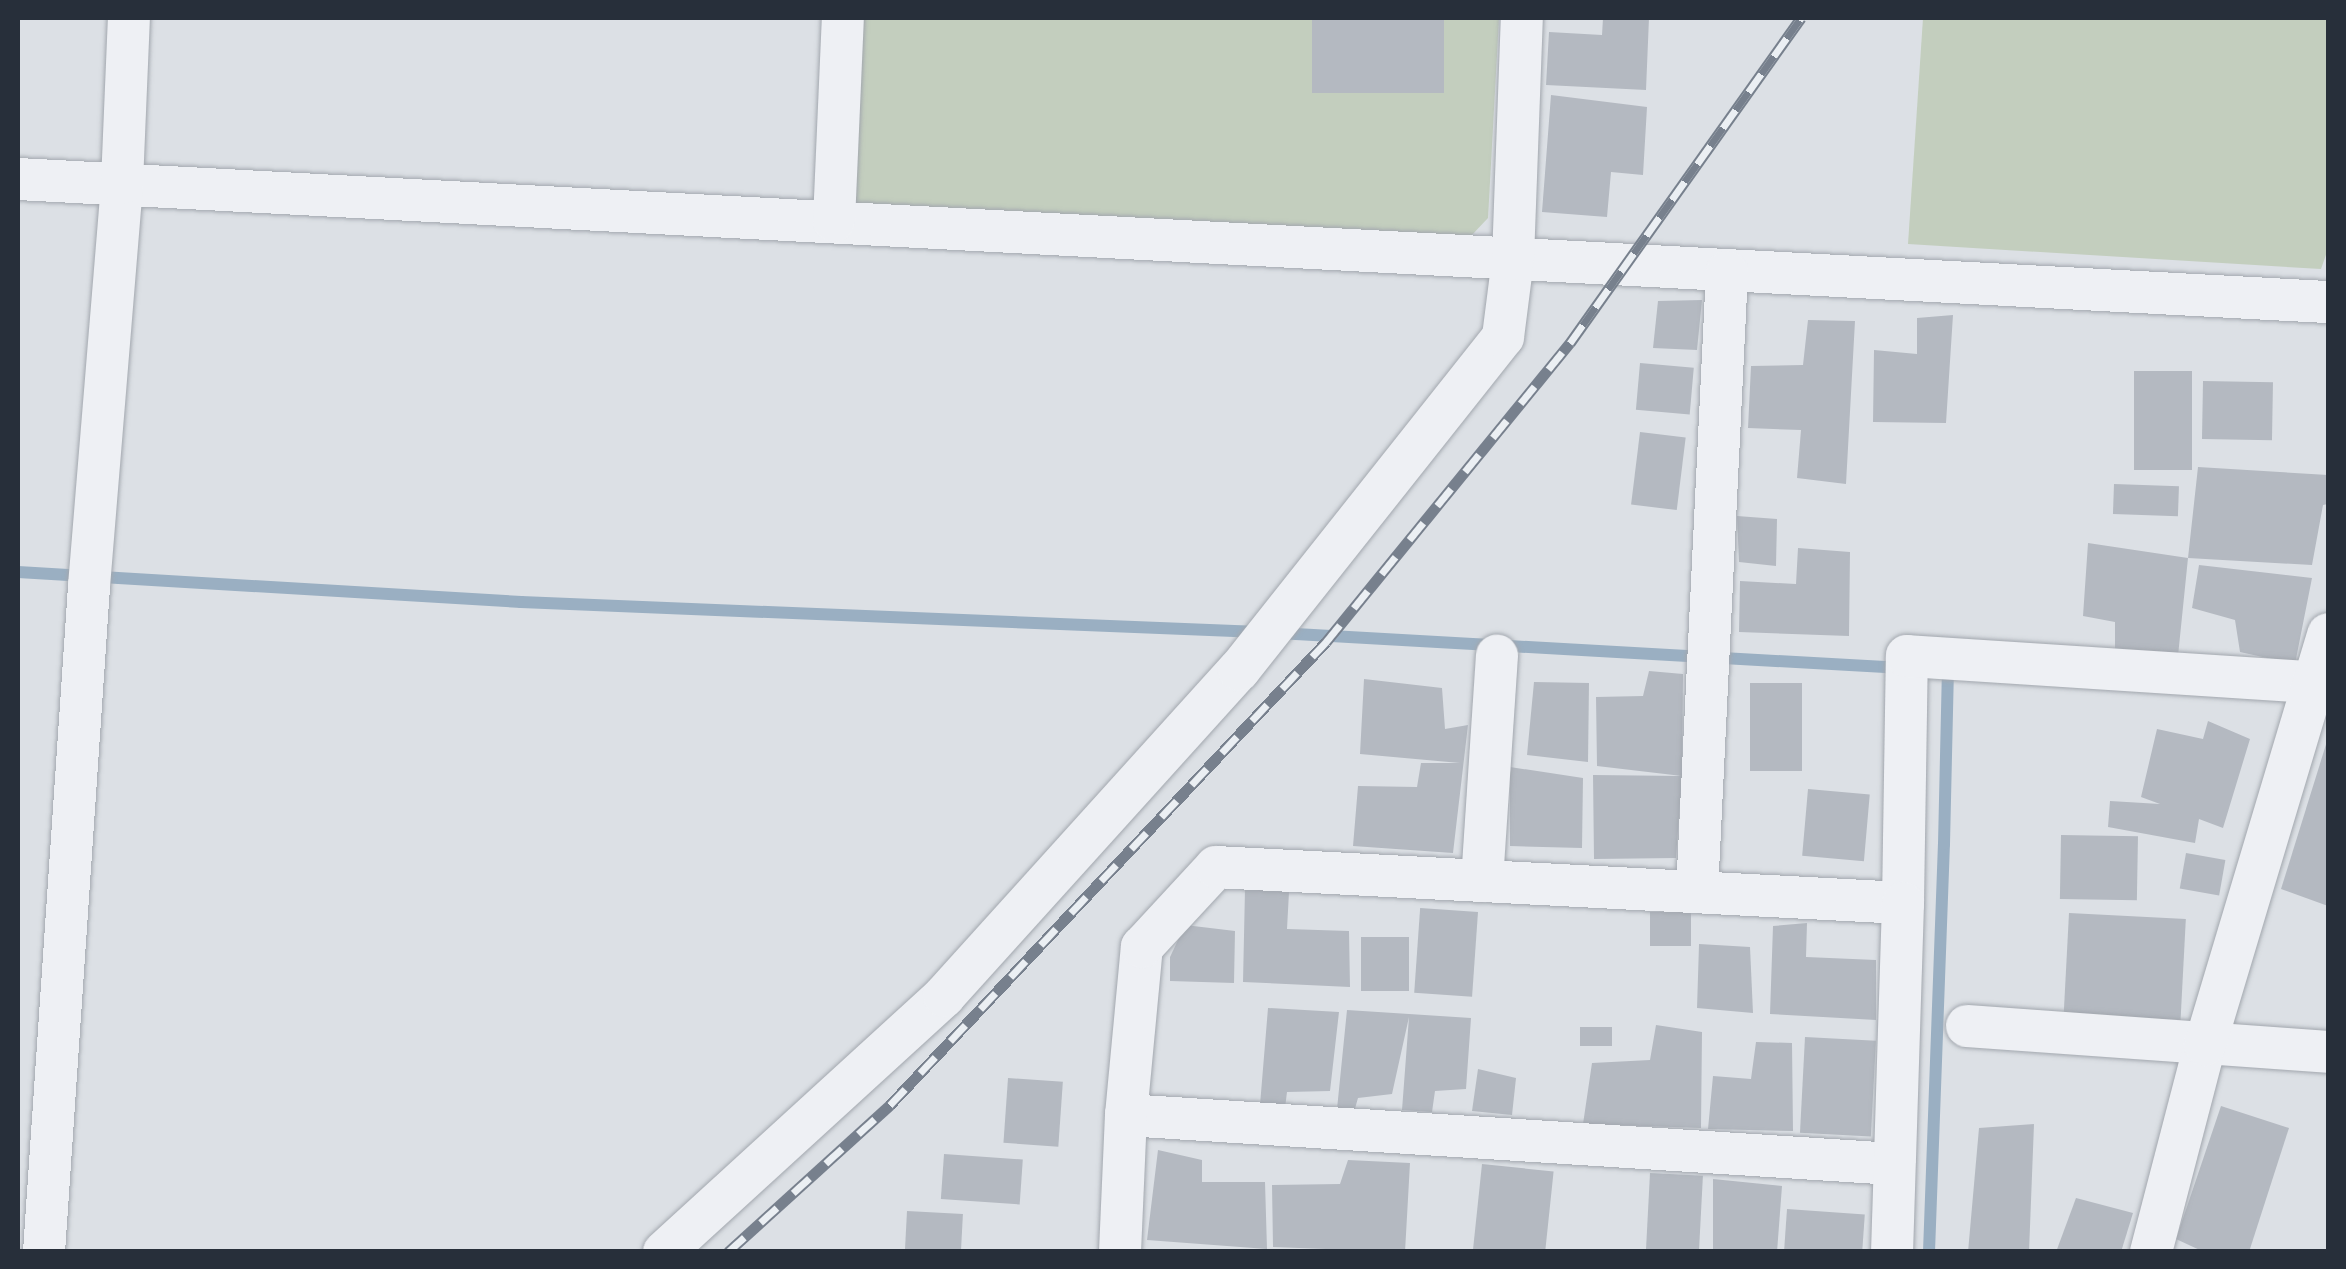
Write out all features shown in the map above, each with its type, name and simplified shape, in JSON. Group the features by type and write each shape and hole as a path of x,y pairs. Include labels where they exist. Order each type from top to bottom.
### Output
{"street":[{"path":"44,1252 89,586 122,183 129,18"},
{"path":"834,221 843,18"},
{"path":"664,1252 944,996 1239,670 1503,337 1513,260 1522,18"},
{"path":"18,179 2328,302"},
{"path":"1697,892 1727,272"},
{"path":"2151,1252 2205,1045 2321,683 2328,634"},
{"path":"1482,881 1497,655"},
{"path":"1892,1252 1907,656 2321,683"},
{"path":"1120,1252 1126,1115 1142,946 1216,867 1903,904"},
{"path":"1968,1026 2205,1045 2325,1040"},
{"path":"1126,1115 1894,1164"}],"green space":[{"path":"862,18 1499,18 1488,218 1470,237 853,204"},
{"path":"1923,18 2328,18 2328,249 2321,269 1908,244"}],"building":[{"path":"1312,18 1444,18 1444,93 1312,93"},
{"path":"1603,18 1649,18 1646,90 1546,85 1549,32 1602,35"},
{"path":"1551,95 1647,107 1643,175 1611,172 1607,217 1542,212"},
{"path":"1702,300 1697,350 1653,348 1658,301"},
{"path":"1953,315 1946,423 1873,422 1874,350 1917,354 1917,318"},
{"path":"1808,320 1855,321 1846,484 1797,478 1801,430 1748,428 1751,366 1803,365"},
{"path":"1640,363 1694,368 1690,415 1636,410"},
{"path":"2134,371 2192,371 2192,470 2134,470"},
{"path":"2203,381 2273,382 2272,440 2202,439"},
{"path":"1640,432 1686,438 1677,510 1631,504"},
{"path":"2198,467 2328,475 2328,504 2323,505 2312,565 2188,558"},
{"path":"2114,484 2179,486 2178,516 2113,514"},
{"path":"1737,516 1777,519 1776,566 1739,562"},
{"path":"2088,543 2188,558 2178,656 2115,655 2115,622 2083,616"},
{"path":"1798,548 1850,552 1849,636 1739,632 1740,581 1796,584"},
{"path":"2199,565 2312,578 2295,664 2240,652 2235,620 2192,608"},
{"path":"1649,671 1683,674 1682,776 1597,766 1596,697 1643,696"},
{"path":"1364,679 1442,688 1445,729 1468,725 1453,853 1353,846 1358,786 1417,787 1421,763 1460,763 1360,754"},
{"path":"1534,682 1589,683 1588,762 1527,755"},
{"path":"1750,683 1802,683 1802,771 1750,771"},
{"path":"2208,721 2250,739 2223,828 2199,819 2195,843 2108,827 2110,801 2160,804 2141,797 2157,729 2203,739"},
{"path":"2328,738 2328,906 2281,889"},
{"path":"1510,767 1583,778 1582,848 1510,846"},
{"path":"1593,775 1682,776 1676,858 1594,859"},
{"path":"1808,789 1870,794 1864,861 1802,856"},
{"path":"2061,835 2138,836 2137,900 2060,899"},
{"path":"2186,853 2225,860 2219,895 2180,888"},
{"path":"1245,889 1289,892 1287,929 1349,931 1350,987 1243,982"},
{"path":"1420,908 1478,912 1472,997 1414,993"},
{"path":"1650,912 1691,912 1691,946 1650,946"},
{"path":"2069,913 2186,919 2181,1020 2064,1014"},
{"path":"1807,923 1806,957 1876,960 1876,1020 1770,1014 1773,926"},
{"path":"1185,925 1235,931 1234,983 1170,981 1170,957"},
{"path":"1361,937 1409,937 1409,991 1361,991"},
{"path":"1699,944 1750,947 1753,1013 1697,1008"},
{"path":"1268,1008 1339,1012 1330,1091 1287,1092 1285,1108 1260,1105"},
{"path":"1347,1010 1471,1018 1466,1089 1435,1091 1432,1112 1402,1110 1409,1017 1392,1094 1358,1098 1354,1112 1337,1109"},
{"path":"1656,1025 1702,1032 1701,1128 1583,1124 1592,1063 1650,1060"},
{"path":"1580,1027 1612,1027 1612,1046 1580,1046"},
{"path":"1805,1037 1876,1041 1871,1137 1800,1133"},
{"path":"1756,1042 1792,1043 1793,1131 1708,1129 1713,1076 1751,1079"},
{"path":"1478,1069 1516,1078 1512,1115 1472,1111"},
{"path":"1008,1078 1063,1082 1058,1147 1003,1143"},
{"path":"2221,1106 2289,1128 2249,1252 2204,1252 2176,1239"},
{"path":"2034,1124 2029,1252 1968,1252 1979,1128"},
{"path":"1158,1150 1202,1160 1202,1182 1265,1182 1267,1249 1147,1240"},
{"path":"944,1154 1023,1160 1020,1204 941,1199"},
{"path":"1348,1160 1410,1163 1405,1252 1273,1247 1272,1185 1340,1184"},
{"path":"1482,1164 1554,1172 1545,1252 1473,1252"},
{"path":"1650,1173 1703,1176 1699,1252 1646,1252"},
{"path":"1713,1179 1782,1186 1777,1252 1713,1252"},
{"path":"2076,1198 2133,1213 2121,1252 2056,1252"},
{"path":"1787,1209 1865,1214 1862,1252 1784,1252"},
{"path":"907,1211 963,1214 961,1252 905,1252"}],"waterway":[{"path":"18,572 521,602 1259,632"},
{"path":"1278,633 1903,668"},
{"path":"1929,1252 1948,670 1942,670"}],"railway":[{"path":"728,1252 890,1105 1326,642 1570,343 1801,18"}]}
